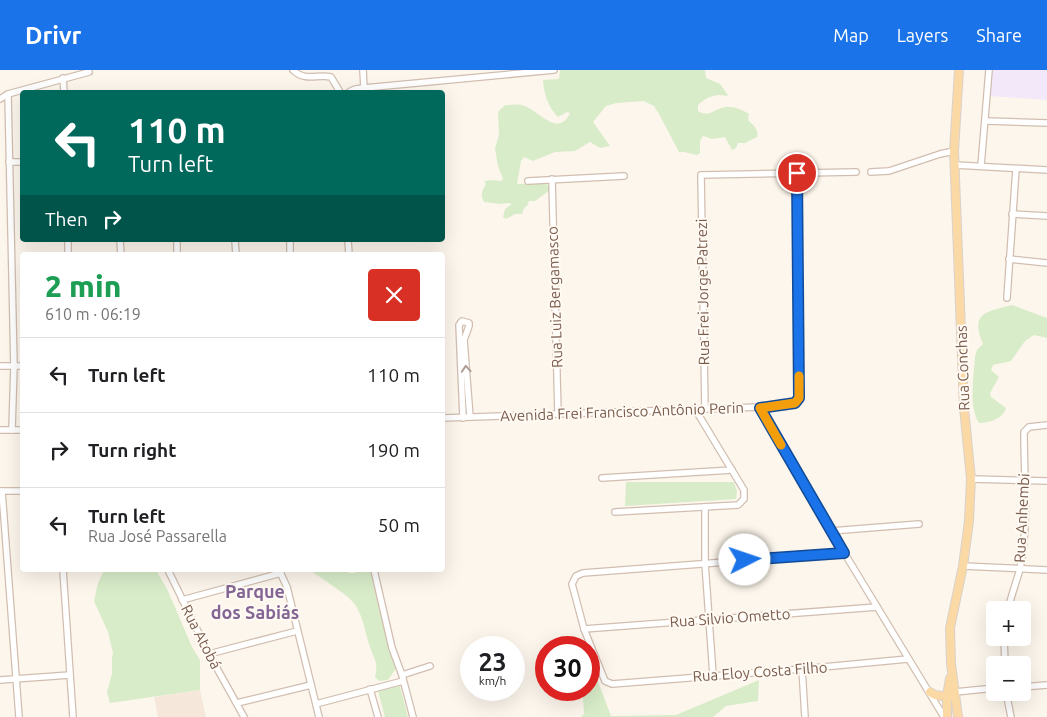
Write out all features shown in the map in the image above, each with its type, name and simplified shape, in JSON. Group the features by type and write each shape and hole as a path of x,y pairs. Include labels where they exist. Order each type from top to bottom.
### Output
{"main road":[{"name":"Rua Conchas","path":"945,717 951,694 950,628 963,566 969,521 971,479 964,408 954,151 959,70"},
{"path":"930,692 935,695 951,694"},
{"name":"Rua Conchas","path":"951,694 956,701 958,717"}],"street":[{"path":"293,70 298,75 311,78 325,73 331,76 339,90"},
{"path":"363,70 364,88"},
{"path":"353,90 554,70"},
{"path":"981,166 989,70"},
{"path":"22,90 89,72"},
{"path":"63,78 64,90"},
{"path":"0,98 20,91"},
{"path":"8,94 14,366 12,430"},
{"path":"986,121 1047,123"},
{"path":"871,172 889,171 954,151"},
{"path":"9,162 20,162"},
{"path":"955,165 1047,170"},
{"path":"1007,298 1016,169"},
{"path":"797,173 856,172"},
{"name":"Rua Frei Jorge Patrezi","path":"705,409 701,175 797,173"},
{"name":"Avenida Frei Francisco Antônio Perin","path":"445,418 760,408 795,403 799,398 797,173"},
{"path":"528,181 624,176"},
{"name":"Rua Luiz Bergamasco","path":"552,179 558,414"},
{"path":"1012,214 1047,216"},
{"path":"1010,259 1047,263"},
{"path":"463,418 459,348 459,325 462,320 469,323 470,326 464,340 470,417"},
{"path":"0,366 20,366"},
{"path":"760,408 831,532 945,717"},
{"path":"615,512 738,505 744,499 744,490 694,409"},
{"name":"Rua Anhembi","path":"1011,601 1020,569 1024,524 1026,481 1024,432 1029,427 1047,426"},
{"path":"0,430 20,430"},
{"path":"602,478 732,470"},
{"path":"971,479 1047,481"},
{"path":"18,717 1,491 20,491"},
{"path":"706,507 705,563 713,675"},
{"path":"831,532 919,524"},
{"path":"584,629 572,584 576,576 583,573 844,553"},
{"path":"963,566 1047,570"},
{"path":"64,572 73,717"},
{"name":"Rua Atobá","path":"169,572 209,654 244,717"},
{"path":"182,600 280,572 287,587 319,717"},
{"path":"374,572 392,648 403,678 412,717"},
{"name":"Rua Silvio Ometto","path":"584,629 877,606"},
{"name":"Rua Eloy Costa Filho","path":"584,629 604,681 612,684 908,659"},
{"path":"209,654 297,631"},
{"path":"316,704 403,678 430,666"},
{"path":"802,669 806,717"},
{"path":"0,680 70,675"},
{"path":"237,703 311,685"},
{"path":"1031,686 1047,685"},
{"path":"370,689 378,717"},
{"path":"951,694 986,689"},
{"path":"1008,701 1011,717"}],"shaded area":[{"path":"992,70 1047,70 1047,100 990,96"},
{"path":"200,690 206,717 158,717 154,697"}],"green space":[{"path":"560,70 705,70 706,78 720,84 728,95 707,98 698,105 698,111 705,114 728,107 744,111 749,114 748,120 754,125 757,137 745,143 738,143 736,148 732,150 725,137 712,139 703,136 700,141 700,153 697,155 679,152 654,106 644,101 616,103 606,106 593,122 610,146 600,148 590,142 575,151 555,152 533,161 524,157 521,161 517,184 545,184 550,186 550,190 535,201 529,201 522,214 515,214 506,219 503,217 505,209 512,204 484,202 482,195 486,184 484,181 501,181 503,179 495,149 499,135 498,112 505,105 519,105 527,107 553,123 565,120 570,113 567,112 558,117 547,100 543,80 559,79"},
{"path":"1012,305 1047,318 1047,338 1034,335 1025,341 1011,361 993,365 991,370 999,377 990,393 991,397 1006,408 1005,412 996,419 979,423 974,408 972,391 975,356 977,350 983,344 979,334 979,320 988,312"},
{"path":"626,482 734,482 737,491 736,499 625,506"},
{"path":"103,572 157,572 168,591 192,647 200,660 200,690 110,703 107,692 112,674 113,653 108,632 94,601 98,583"},
{"path":"313,572 370,572 390,653 397,667 388,680 379,681 375,677 376,661 368,642 361,616 353,602"},
{"path":"759,680 758,701 726,706 713,717 581,717 584,714 583,701 600,701 600,687 611,716 676,715"},
{"path":"400,686 408,717 385,717 378,691"}],"slow traffic":[{"path":"781,445 760,408 795,403 799,398 799,376"}],"district":[{"name":"Parque dos Sabiás","path":"255,602"}],"route":[{"path":"745,560 844,553 760,408 795,403 799,398 797,173"}]}
